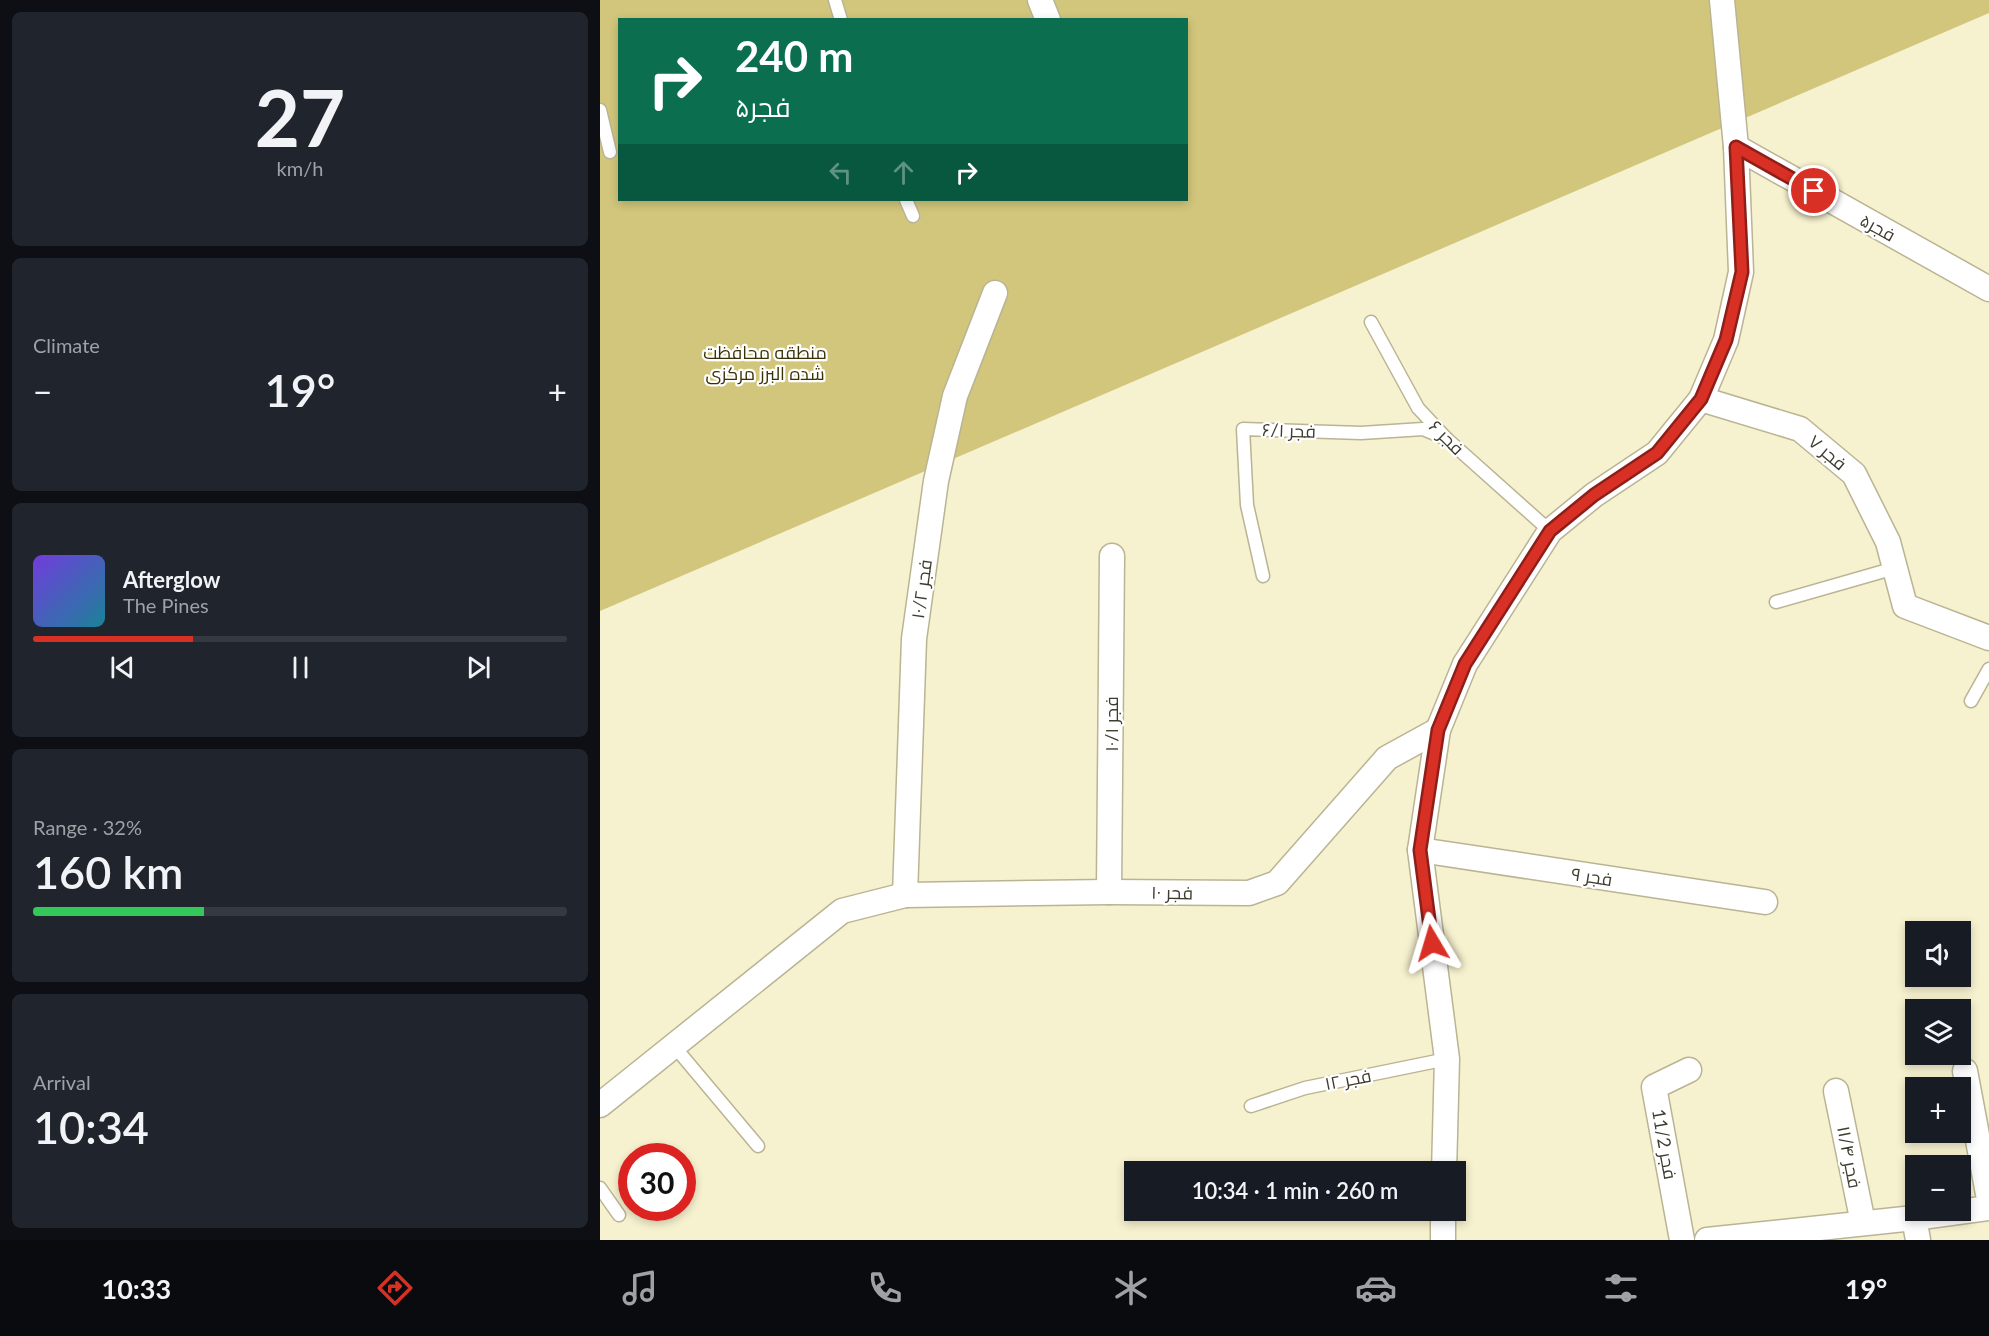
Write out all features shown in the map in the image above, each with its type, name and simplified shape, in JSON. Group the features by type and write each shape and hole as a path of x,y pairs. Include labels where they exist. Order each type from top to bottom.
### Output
{"street":[{"path":"1040,0 1047,18"},
{"path":"1444,1161 1447,1059 1420,850 1438,730 1465,664 1550,531 1594,495 1657,453 1701,399 1726,340 1742,272 1736,147 1722,0"},
{"name":"فجر۵","path":"1736,147 1989,289"},
{"name":"فجر ۱۰/۲","path":"906,895 914,639 936,481 955,396 995,293"},
{"name":"فجر ۷","path":"1701,399 1800,429 1854,474 1888,542 1905,606 1989,638"},
{"name":"فجر ۱۰/۱","path":"1109,892 1112,556"},
{"name":"فجر ۱۰","path":"674,1046 842,911 906,895 1109,892 1249,893 1277,883 1387,758 1438,730"},
{"name":"فجر ۹","path":"1420,850 1765,902"},
{"path":"600,1105 674,1046"},
{"name":"فجر 11/2","path":"1682,1240 1654,1087 1689,1070"},
{"path":"1965,1071 1989,1199"},
{"name":"فجر ۱۱/۴","path":"1836,1091 1863,1223"},
{"path":"1707,1240 1742,1238 1863,1223 1916,1229 1989,1208"},
{"path":"1443,1221 1443,1240"}],"lane":[{"path":"835,0 840,18"},
{"path":"600,110 610,152"},
{"path":"906,201 913,216"},
{"name":"فجر ۶","path":"1371,322 1418,408 1447,439 1550,531"},
{"name":"فجر ۶/۱","path":"1263,576 1247,505 1243,429 1361,433 1423,429 1447,439"},
{"path":"1776,602 1895,568"},
{"path":"1971,701 1989,669"},
{"path":"674,1046 758,1146"},
{"name":"فجر ۱۲","path":"1251,1106 1305,1088 1447,1059"},
{"path":"600,1188 618,1214"}],"green space":[{"name":"منطقه محافظت شده البرز مرکزی","path":"600,0 1989,0 1989,13 600,611"}],"route":[{"path":"1432,943 1420,850 1438,730 1465,664 1550,531 1594,495 1657,453 1701,399 1726,340 1742,272 1736,147 1814,191"}]}
